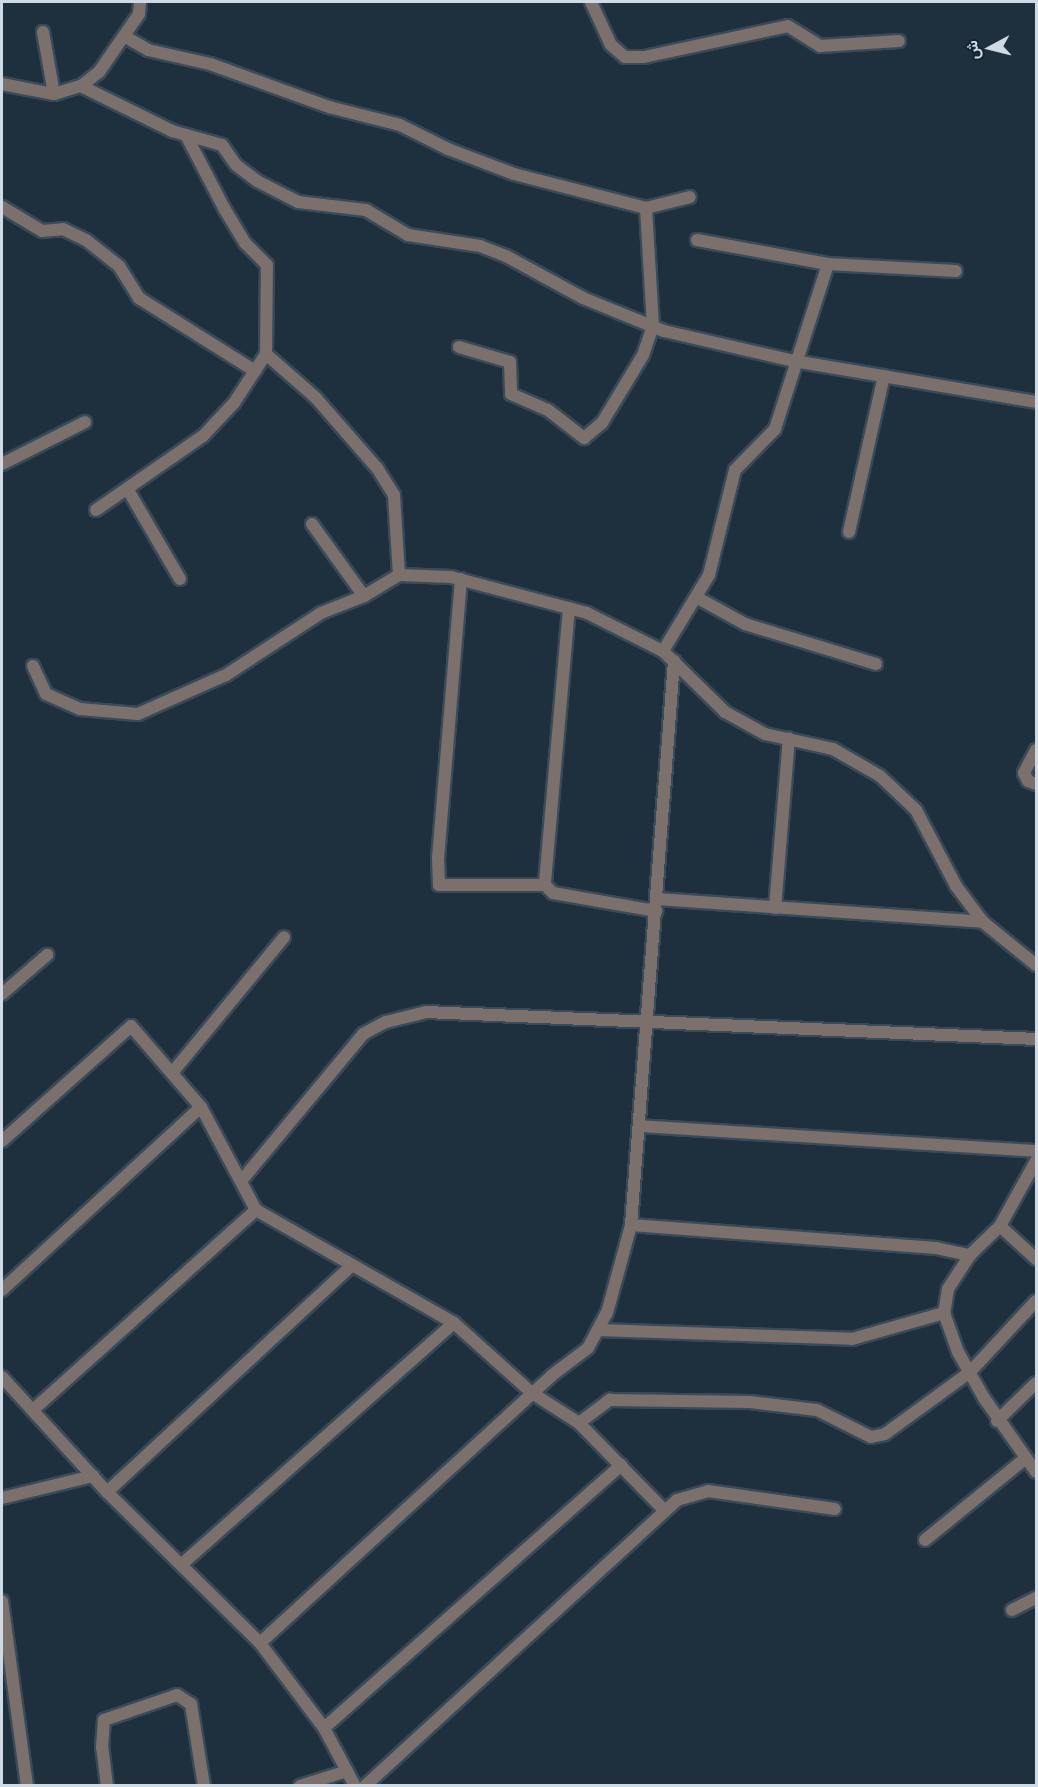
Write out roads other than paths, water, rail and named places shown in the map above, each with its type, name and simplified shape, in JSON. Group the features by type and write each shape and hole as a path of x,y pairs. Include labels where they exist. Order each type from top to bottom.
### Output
{"street":[{"path":"2,84 54,94 81,86 99,72 140,14 140,2"},
{"path":"591,2 610,45 625,57 644,57 788,26 820,46 899,41"},
{"path":"43,32 54,94"},
{"path":"124,36 148,50 210,64 329,107 400,125 448,149 514,174 646,208 690,197"},
{"path":"81,86 186,135 222,145 236,165 250,176 298,202 366,210 408,235 480,246 507,256 583,298 653,326 794,361 1036,402"},
{"path":"96,510 203,436 234,403 266,354 267,265 234,225 203,174 186,135"},
{"path":"2,207 42,231 63,229 86,240 119,266 138,298 255,371"},
{"path":"459,347 510,362 511,394 548,411 584,438 602,423 643,355 653,326 646,208"},
{"path":"697,240 828,264 956,271"},
{"path":"663,651 709,574 735,470 775,429 794,361 828,264"},
{"path":"266,354 315,396 377,468 394,495 399,575"},
{"path":"849,532 884,376"},
{"path":"2,464 85,422"},
{"path":"128,490 180,579"},
{"path":"312,524 364,596"},
{"path":"33,666 46,694 80,709 138,714 226,675 321,613 364,596 399,575 461,579 587,613 663,651 725,712 765,734 833,749 880,776 916,810 956,886 982,922 1036,965"},
{"path":"461,579 438,857 440,885 545,885 554,893 656,905 775,908 982,922"},
{"path":"696,597 745,624 876,664"},
{"path":"545,885 569,608"},
{"path":"260,1643 532,1393 588,1348 607,1313 631,1226 674,661"},
{"path":"775,908 789,739"},
{"path":"1036,750 1024,773 1028,781 1036,784"},
{"path":"172,1073 284,937"},
{"path":"2,994 47,955"},
{"path":"242,1180 363,1034 386,1022 426,1012 1036,1039"},
{"path":"2,1141 131,1026 201,1107 256,1210 454,1323 532,1393 579,1423 664,1510"},
{"path":"2,1290 201,1107"},
{"path":"639,1126 1036,1159 1000,1226 970,1255 948,1289 944,1313 970,1372 997,1421 1036,1472"},
{"path":"33,1410 256,1210"},
{"path":"631,1226 936,1248 970,1255"},
{"path":"1000,1226 1036,1259"},
{"path":"108,1492 352,1265"},
{"path":"579,1423 610,1400 750,1402 817,1410 871,1437 885,1434 970,1372 1036,1301"},
{"path":"598,1330 852,1339 944,1313"},
{"path":"181,1565 454,1323"},
{"path":"2,1377 108,1492 260,1643 324,1728 355,1785"},
{"path":"997,1421 1036,1383"},
{"path":"925,1540 1026,1458"},
{"path":"324,1728 621,1465"},
{"path":"2,1498 93,1476"},
{"path":"365,1785 664,1510 694,1492 708,1491 835,1509"},
{"path":"1012,1611 1036,1598"},
{"path":"2,1601 27,1785"},
{"path":"107,1785 102,1748 104,1720 177,1695 191,1704 204,1785"},
{"path":"300,1785 347,1771"}]}
